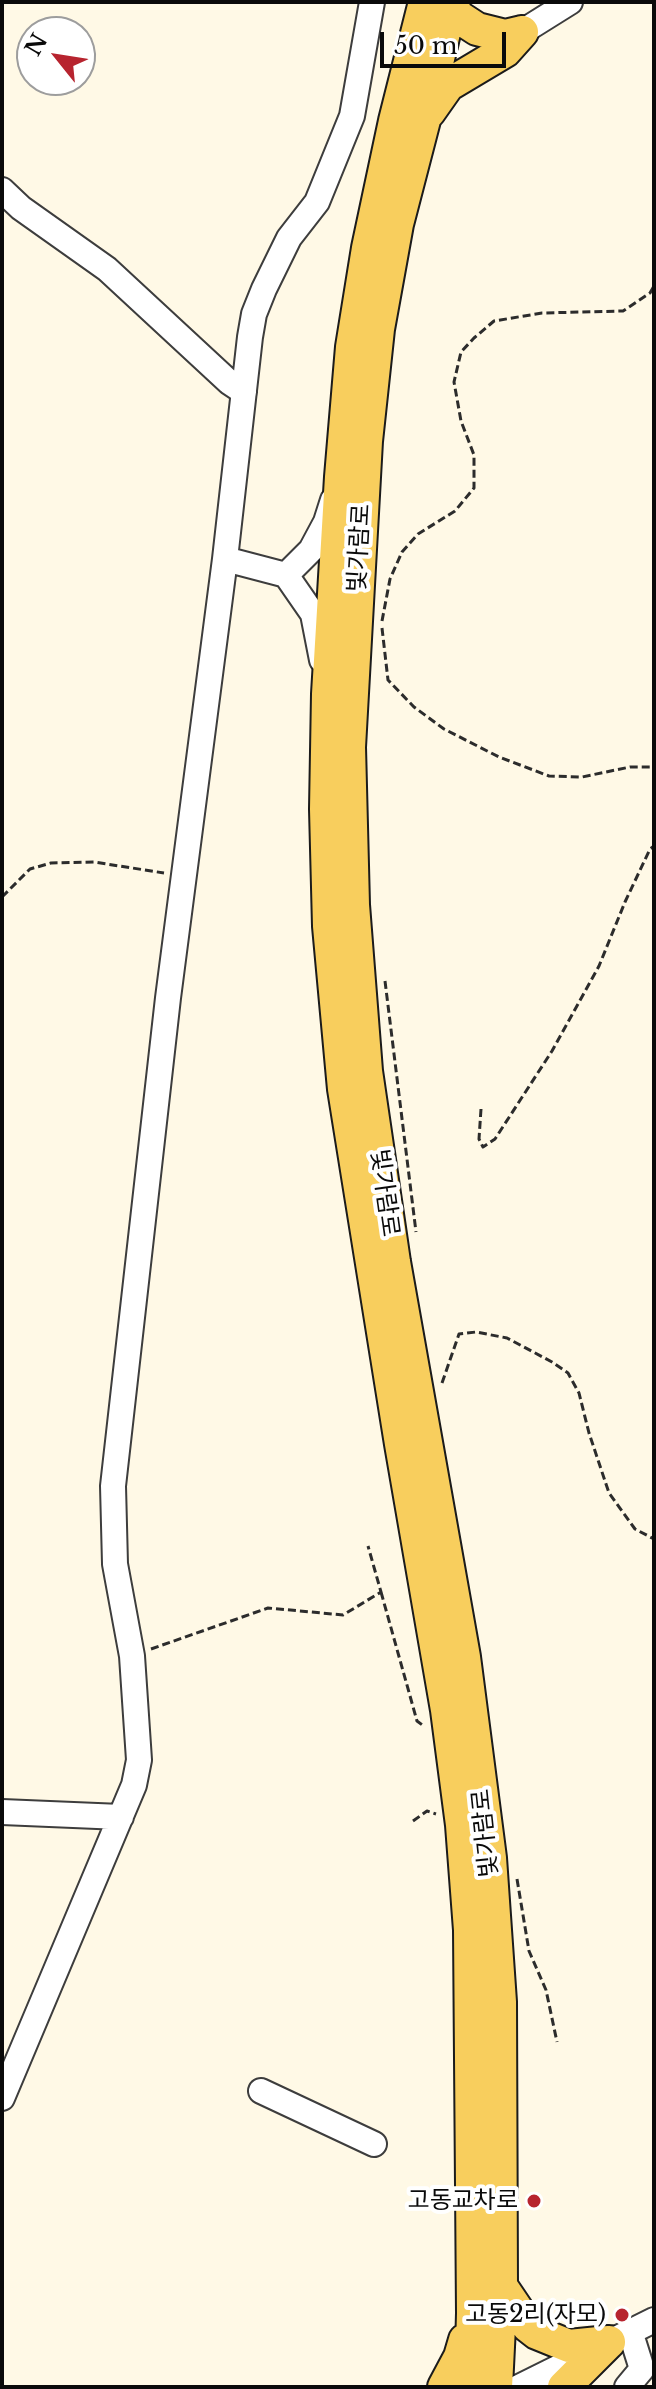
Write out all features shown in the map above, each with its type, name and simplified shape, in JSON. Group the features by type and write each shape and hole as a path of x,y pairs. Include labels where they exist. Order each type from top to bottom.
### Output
{"main road":[{"name":"빛가람로","path":"425,2 368,248 352,347 328,694 326,809 329,926 344,1089 447,1710 462,1825 470,1930 471,2387"},
{"name":"빛가람로","path":"451,2 397,224 378,329 366,441 349,747 353,905 366,1071 394,1262 464,1657 490,1858 500,2002 501,2286 496,2387"},
{"path":"451,2 457,16 477,29 505,36 522,32"},
{"path":"424,120 448,85 505,51 522,32"},
{"path":"501,2286 528,2326 550,2340 569,2346 620,2337"},
{"path":"444,2387 460,2357 473,2313"},
{"path":"564,2387 620,2337"}],"street":[{"path":"2,2098 134,1785 139,1760 132,1656 115,1564 113,1486 254,314 289,238 317,202 352,116 372,2"},
{"path":"522,32 570,2"},
{"path":"2,190 21,208 107,269 229,382 244,392"},
{"path":"286,575 311,550 326,522 341,477"},
{"path":"225,559 286,575 313,614 328,694"},
{"path":"2,1812 121,1817"},
{"path":"261,2091 374,2144"},
{"path":"519,2387 654,2320"},
{"path":"620,2337 641,2375"}],"path":[{"path":"654,286 650,293 623,311 542,313 494,321 461,352 454,382 461,421 474,455 474,488 455,511 418,534 402,552 390,579 381,623 388,680 414,707 444,729 499,757 549,776 582,777 630,767 654,767"},
{"path":"377,618 379,603"},
{"path":"481,1109 479,1139 483,1147 495,1139 552,1051 599,966 625,902 654,846"},
{"path":"2,897 30,869 51,863 94,862 184,876"},
{"path":"385,980 416,1233"},
{"path":"436,1380 438,1392 459,1334 476,1332 507,1338 568,1373 579,1393 609,1493 635,1529 654,1539"},
{"path":"368,1546 417,1721 426,1728"},
{"path":"132,1656 268,1608 343,1615 381,1592"},
{"path":"413,1821 427,1811 442,1818"},
{"path":"516,1871 529,1951 546,1990 557,2042"}],"place":[{"name":"고동교차로","path":"534,2201"},
{"name":"고동2리(자모)","path":"622,2315"}]}
